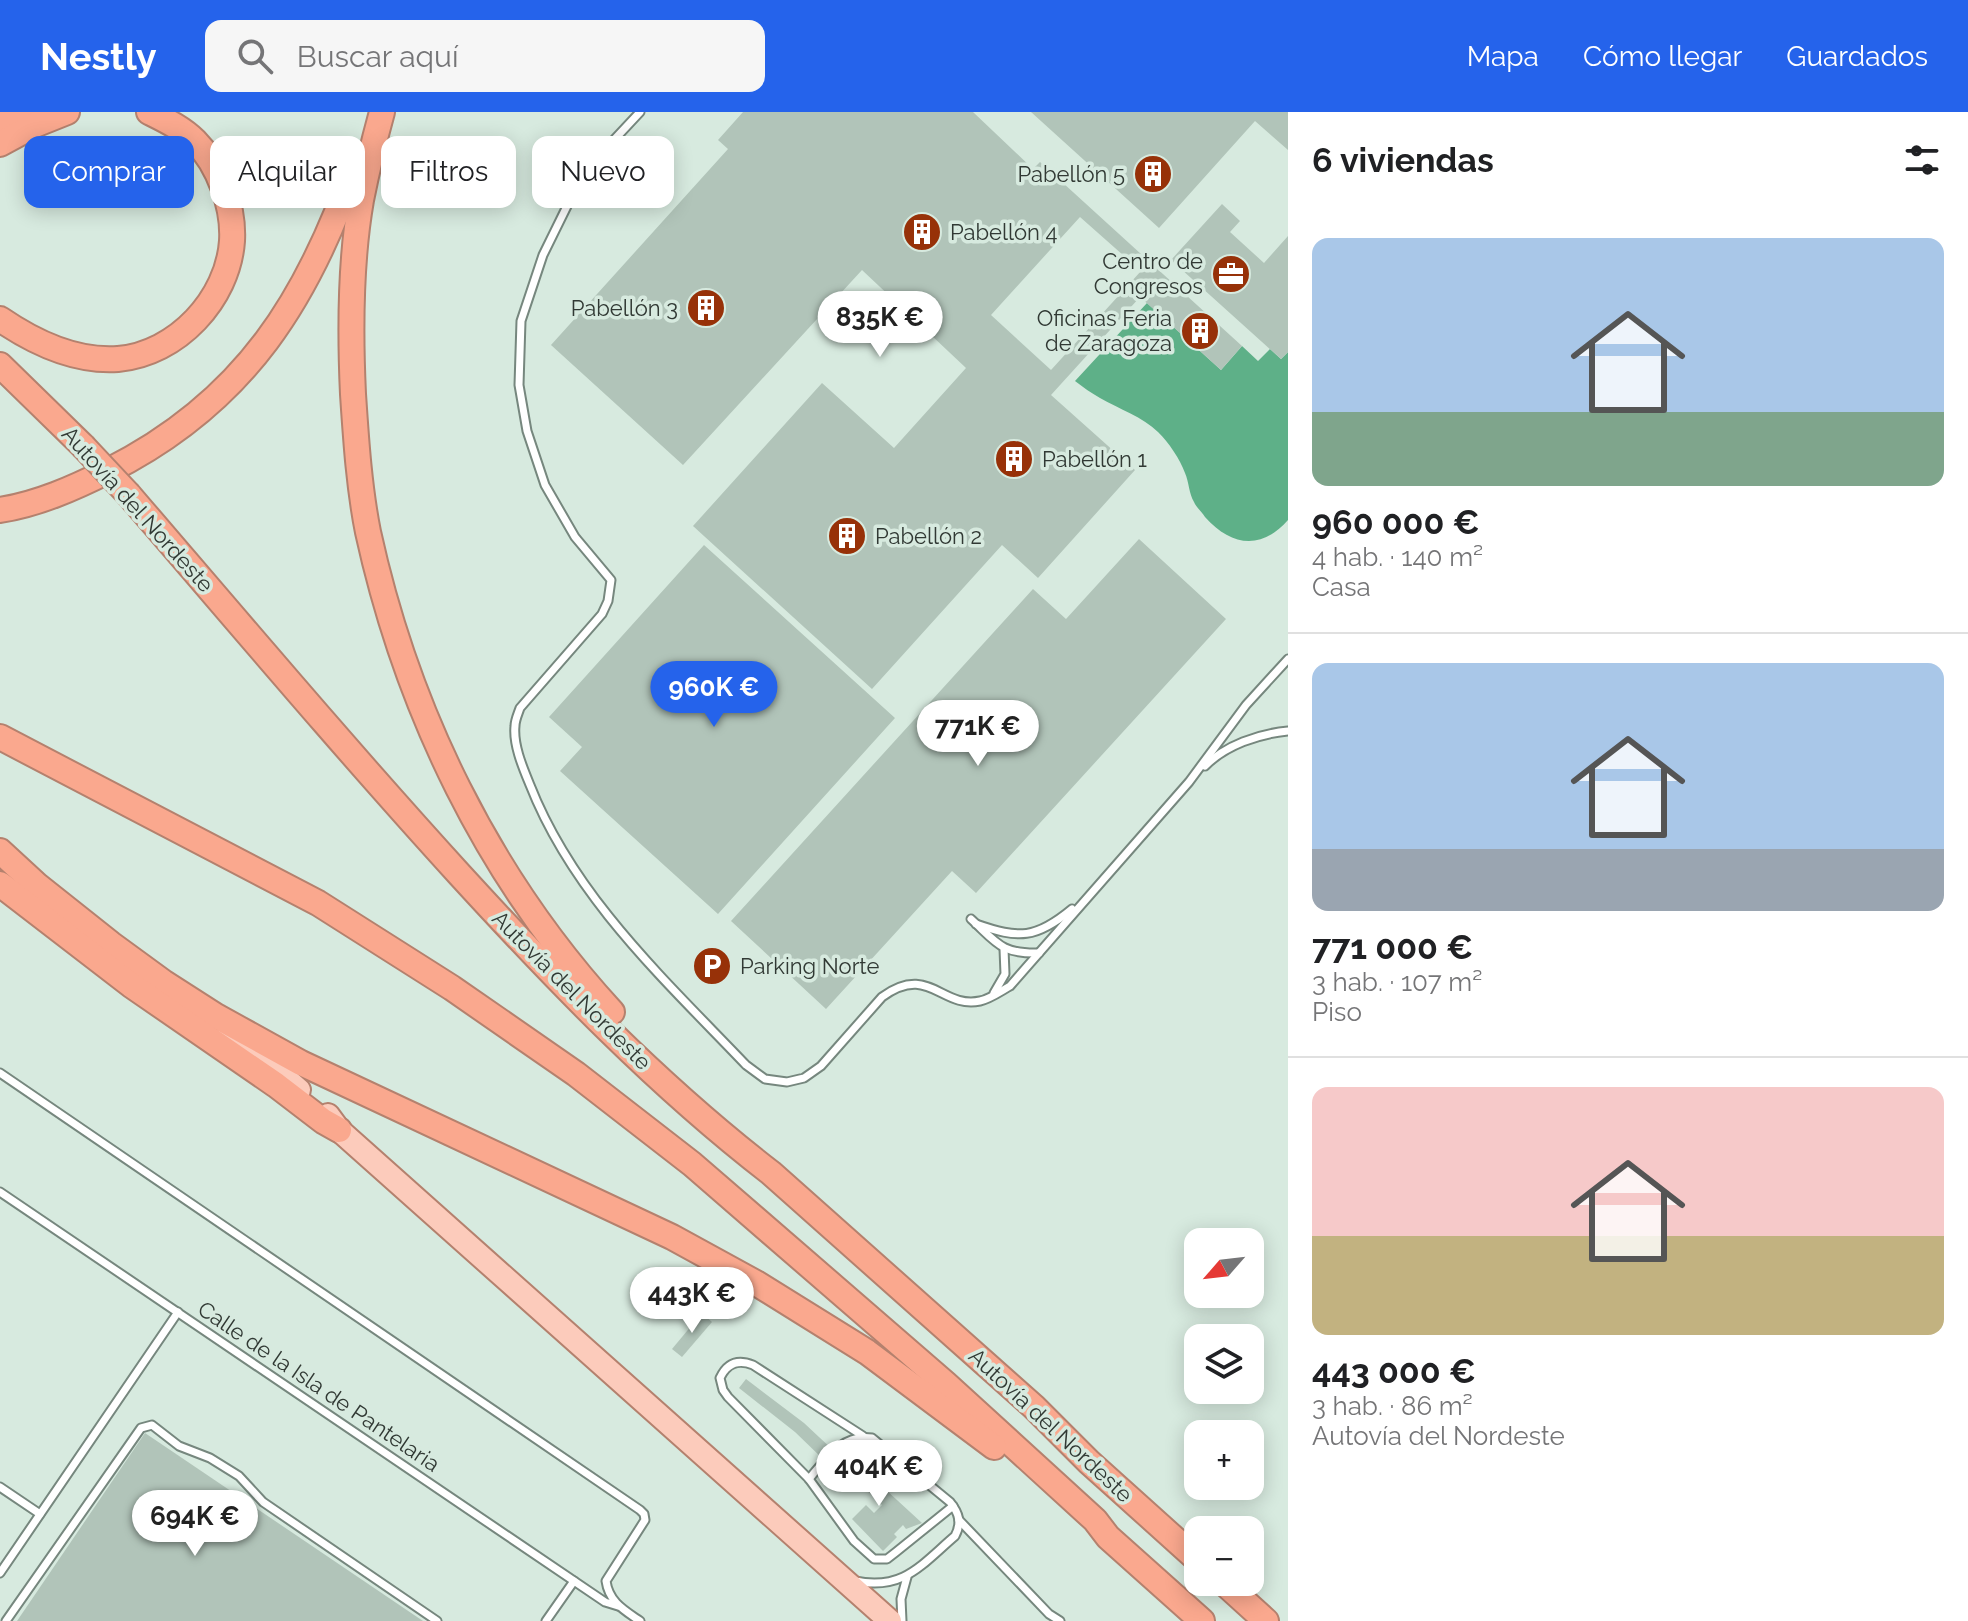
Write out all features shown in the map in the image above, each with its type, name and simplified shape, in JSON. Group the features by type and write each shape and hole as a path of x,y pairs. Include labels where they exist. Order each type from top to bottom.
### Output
{"highway":[{"path":"0,126 23,112"},
{"path":"0,144 67,112"},
{"path":"0,319 34,341 58,350 83,357 118,359 163,345 183,332 209,304 227,266 232,241 230,210 222,183 195,141 174,124 149,112"},
{"path":"0,510 51,496 130,460 194,418 227,387 262,348 313,268 373,112"},
{"path":"382,112 361,203 354,261 351,349 355,425 368,529 390,619 421,707 455,784 489,846 516,891 550,937 610,1010 740,1134 771,1173"},
{"name":"Autovía del Nordeste","path":"0,365 129,495 383,790 526,946 636,1057 1034,1407 1089,1462 1184,1547"},
{"name":"Autovía del Nordeste","path":"0,737 318,903 452,988 576,1074 692,1164 946,1384 1202,1621"},
{"path":"0,851 38,886 111,944 216,1016 301,1063 672,1237 829,1328 913,1385 1012,1462 1088,1529 1108,1537"},
{"path":"0,884 131,985 339,1130"},
{"path":"1238,1596 1266,1621"}],"main road":[{"path":"216,1016 882,1617"}],"lane":[{"path":"640,112 597,158 573,194 543,255 521,321 519,385 527,431 545,485 575,537 611,580 608,601 602,614 520,708 515,727 517,747 541,813 591,893 624,936 746,1065 765,1079 787,1082 804,1078 821,1066 882,997 894,988 909,984 924,985 963,1000 980,1001 1010,986 1210,761 1235,745 1271,733 1288,731"},
{"path":"1189,782 1239,715 1288,659"},
{"path":"1039,953 1004,949 974,922 1004,934 1035,933 1054,924 1089,895"},
{"path":"993,995 1005,974 1004,949"},
{"path":"0,1073 640,1510 645,1520 606,1581 608,1593 618,1606"},
{"name":"Calle de la Isla de Pantelaria","path":"0,1192 605,1602 618,1606 640,1621"},
{"path":"0,1573 178,1312"},
{"path":"841,1577 873,1584 890,1583 907,1577 955,1536 959,1520 957,1511 953,1506 877,1441 863,1436 753,1365 736,1362 728,1366 720,1378 723,1390 809,1479 846,1531 874,1559 887,1559 953,1506"},
{"path":"6,1621 141,1428 152,1425 179,1446 210,1458 239,1476 263,1502 437,1621"},
{"path":"809,1479 836,1449 851,1439 863,1436"},
{"path":"0,1487 40,1514"},
{"path":"959,1520 1049,1614 1060,1621"},
{"path":"902,1621 901,1599 907,1577"},
{"path":"546,1621 574,1581"}],"shaded area":[{"path":"1147,303 1221,370 1242,346 1258,361 1270,349 1281,359 1288,352 1288,520 1267,537 1246,541 1215,527 1195,504 1180,462 1158,432 1075,381"}],"building":[{"path":"743,112 973,112 1033,169 1040,162 1242,346 1221,370 1140,297 1051,395 1135,470 1038,578 1002,545 872,689 693,526 822,383 894,448 966,368 862,270 683,465 551,345 728,149 718,140","holes":["1080,217 1141,271 1051,370 991,315"]},
{"name":"Pabellón 5","path":"1031,112 1288,112 1288,150 1255,121 1159,228"},
{"name":"Centro de Congresos","path":"1222,204 1240,221 1230,232 1264,263 1288,236 1288,352 1281,359 1171,260"},
{"path":"1139,539 1226,619 976,893 952,871 826,1009 731,921 1033,589 1066,619"},
{"path":"704,545 895,718 718,914 560,771 582,747 549,717"},
{"path":"702,1313 712,1322 682,1357 672,1349"},
{"path":"746,1379 804,1423 834,1451 825,1461 795,1432 739,1388"},
{"path":"145,1433 423,1621 17,1621"},
{"path":"848,1455 922,1523 906,1529 903,1525 894,1534 897,1537 883,1551 852,1519 866,1505 874,1513 882,1505 835,1460"}],"place":[{"name":"Pabellón 5","path":"1153,174"},
{"name":"Pabellón 4","path":"922,232"},
{"name":"Centro de Congresos","path":"1231,274"},
{"name":"Pabellón 3","path":"706,308"},
{"name":"Oficinas Feria de Zaragoza","path":"1200,331"},
{"name":"Pabellón 1","path":"1014,459"},
{"name":"Pabellón 2","path":"847,536"},
{"name":"Parking Norte","path":"712,966"}]}
